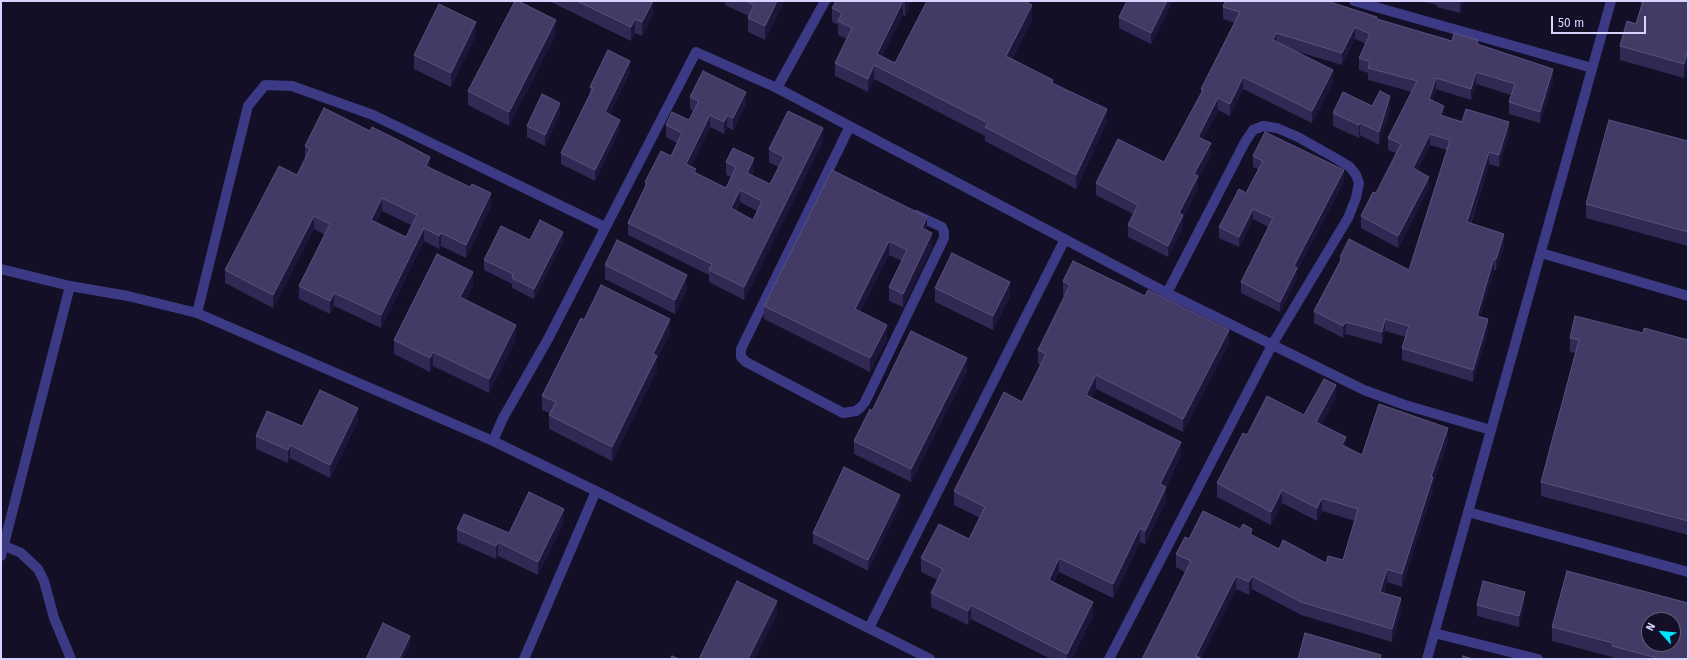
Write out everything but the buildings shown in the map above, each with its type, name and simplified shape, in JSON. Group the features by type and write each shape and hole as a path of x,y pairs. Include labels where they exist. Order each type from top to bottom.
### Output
{"street":[{"path":"777,88 825,1"},
{"path":"1354,1 1592,68"},
{"path":"1427,659 1611,1"},
{"path":"493,441 504,418 548,339 696,52 777,88 1167,293 1364,390 1404,405 1491,430"},
{"path":"197,313 248,106 265,85 292,86 373,115 605,227"},
{"path":"850,126 832,172 741,349 740,357 743,360 843,413 856,411 865,402 944,238 942,228 908,211"},
{"path":"1109,659 1272,345 1348,218 1356,198 1359,184 1356,175 1350,168 1298,137 1277,128 1263,126 1253,130 1245,142 1167,293"},
{"path":"869,628 1065,239"},
{"path":"1541,253 1688,296"},
{"path":"1,269 70,286 128,296 197,313 493,441 596,491 930,659"},
{"path":"1,556 70,286"},
{"path":"524,659 596,491"},
{"path":"1468,512 1688,572"},
{"path":"4,546 21,553 38,569 44,581 54,618 71,659"},
{"path":"1434,633 1538,659"}]}
